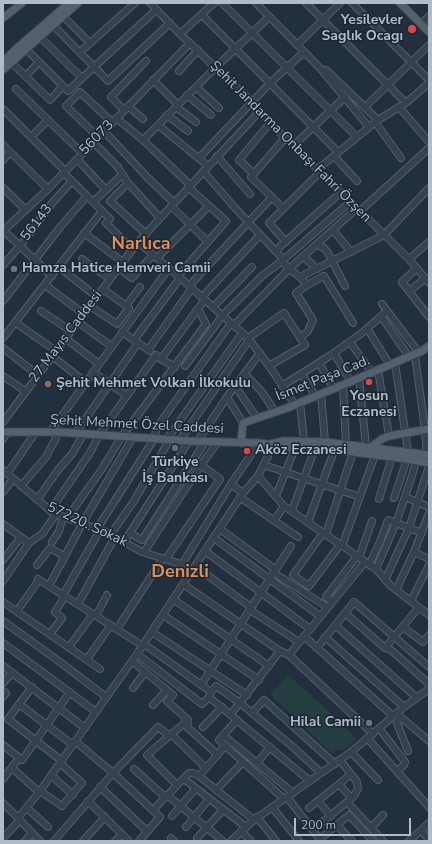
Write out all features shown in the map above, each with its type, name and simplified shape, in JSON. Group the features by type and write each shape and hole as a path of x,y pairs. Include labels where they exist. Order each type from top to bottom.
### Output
{"main road":[{"path":"3,18 22,3"},
{"path":"3,62 69,3"},
{"path":"3,70 39,36 78,3"},
{"path":"400,3 429,32"},
{"name":"İsmet Paşa Cad.","path":"243,423 298,404 347,384 414,355 429,346"},
{"path":"241,443 243,423"},
{"path":"373,445 389,436 427,430"},
{"name":"Şehit Mehmet Özel Caddesi","path":"5,432 59,432 216,443 270,444"},
{"path":"270,444 284,441 304,441 373,445 408,455 429,465"},
{"path":"270,444 278,447 315,448 392,457 428,455"},
{"path":"372,455 373,445"}],"street":[{"path":"80,52 135,3"},
{"name":"Şehit Jandarma Onbaşı Fahri Özşen","path":"150,3 180,34 252,102 259,112 409,259 427,281"},
{"path":"180,34 214,3"},
{"path":"222,3 357,137"},
{"path":"256,3 315,63 369,127"},
{"path":"306,3 406,103"},
{"path":"297,45 340,3"},
{"path":"352,3 429,80"},
{"path":"26,48 68,91 156,10"},
{"path":"202,14 312,127 357,181"},
{"path":"63,16 90,43"},
{"path":"421,24 429,16"},
{"path":"143,140 235,48 269,17"},
{"path":"53,25 108,81 170,23"},
{"path":"39,36 82,78"},
{"name":"56073","path":"3,231 65,172 190,43"},
{"path":"365,107 429,45"},
{"path":"179,71 198,50"},
{"path":"199,158 270,83 304,52"},
{"path":"143,119 111,97 146,61"},
{"path":"11,62 50,100 63,86"},
{"path":"26,76 39,62"},
{"path":"315,63 325,68 365,107 401,158"},
{"path":"153,80 177,106 196,122"},
{"path":"286,242 268,223 336,154 376,121 406,103 429,83"},
{"path":"196,87 219,108"},
{"path":"16,89 82,153"},
{"path":"75,434 179,277 226,221 143,140 114,120 80,92 66,106 98,137"},
{"path":"187,95 211,115"},
{"path":"293,146 345,97"},
{"path":"399,107 428,138"},
{"path":"3,109 110,219 106,223 133,248"},
{"name":"27 Mayıs Caddesi","path":"3,422 133,248 172,204 259,112"},
{"path":"168,115 188,131"},
{"path":"31,137 48,120"},
{"path":"254,174 239,160 270,123"},
{"path":"158,125 199,158 248,222 283,260 289,269 300,277 307,286"},
{"path":"104,131 190,225 208,242"},
{"path":"283,208 251,177 285,138"},
{"path":"93,142 117,166 128,183 160,218"},
{"path":"3,145 48,189"},
{"path":"50,634 62,618 55,612 99,529 154,439 157,427 232,324 303,256 429,148"},
{"path":"3,160 10,152"},
{"path":"217,156 250,194"},
{"path":"77,159 106,190"},
{"path":"93,202 122,174"},
{"name":"56143","path":"3,265 20,246 53,202 72,181"},
{"path":"128,183 110,201 146,234"},
{"path":"3,188 26,210"},
{"path":"300,277 384,235 429,188"},
{"path":"275,251 340,192"},
{"path":"3,301 34,259 87,196"},
{"path":"148,350 191,287 272,197"},
{"path":"185,366 223,316 262,276 283,260 350,202"},
{"path":"118,268 132,278 209,206"},
{"path":"340,210 347,218"},
{"path":"3,338 102,211"},
{"path":"333,230 351,252"},
{"path":"3,231 52,276"},
{"path":"84,234 123,262"},
{"path":"3,581 29,543 42,533 99,436 127,396 198,309 203,298 260,235"},
{"path":"138,242 249,339 282,386 298,404 304,441"},
{"path":"409,259 429,242"},
{"path":"317,244 324,248 333,261 345,286"},
{"path":"303,256 317,269"},
{"path":"82,259 110,279"},
{"path":"59,267 97,297"},
{"path":"213,307 252,267"},
{"path":"50,432 169,268"},
{"path":"417,268 402,282 429,317"},
{"path":"300,338 308,331 313,320 296,293 324,276 353,324"},
{"path":"409,291 427,281"},
{"path":"45,285 84,314"},
{"path":"126,306 140,287"},
{"path":"90,306 117,324 129,308 102,289"},
{"path":"382,304 388,311 414,355 427,430 428,455"},
{"path":"52,542 65,518 102,469 122,436 206,324 198,309"},
{"path":"41,311 71,331"},
{"path":"282,386 350,342 388,311"},
{"path":"180,440 249,339 284,313 305,345 269,366"},
{"path":"381,316 414,355"},
{"path":"78,322 111,346"},
{"path":"16,323 86,382"},
{"path":"367,328 392,364 406,433 408,455 394,498"},
{"path":"122,332 175,367"},
{"path":"78,604 113,535 134,501 168,439 242,333"},
{"path":"65,338 99,364"},
{"path":"350,342 375,372 389,436"},
{"path":"4,350 38,375"},
{"path":"130,533 142,540 227,397 260,353"},
{"path":"334,353 347,384 346,444"},
{"path":"319,363 334,389"},
{"path":"93,372 127,396"},
{"path":"244,374 262,392 275,412"},
{"path":"302,374 318,395 325,442"},
{"path":"3,376 25,391"},
{"path":"359,378 373,445"},
{"path":"235,386 257,418"},
{"path":"227,397 243,423"},
{"path":"3,439 5,432"},
{"path":"21,486 46,457 59,432"},
{"path":"5,472 35,433"},
{"path":"37,500 58,470 72,454 83,434"},
{"path":"48,586 133,437"},
{"path":"124,542 189,441"},
{"path":"144,552 200,465 216,443"},
{"path":"188,577 178,571 181,564 259,443"},
{"path":"3,838 40,792 152,632 242,496 258,476 268,456 270,444"},
{"path":"276,496 295,448"},
{"path":"292,511 315,448"},
{"path":"308,522 334,451"},
{"path":"353,452 324,534 293,576 309,586 341,545 360,497 372,455"},
{"path":"379,499 392,457"},
{"path":"376,569 396,523 417,460"},
{"path":"200,465 231,485 242,496 274,521 298,537"},
{"path":"264,465 360,497"},
{"path":"385,580 409,528 429,465"},
{"name":"57220. Sokak","path":"5,472 53,512 65,518 113,535 144,552 181,564"},
{"path":"258,476 284,506 376,569 396,590 429,615"},
{"path":"117,630 164,558 220,478"},
{"path":"3,492 13,479"},
{"path":"405,497 429,507"},
{"path":"274,521 284,506"},
{"path":"396,590 414,552 429,514"},
{"path":"332,601 326,597 380,542 388,520 422,533"},
{"path":"289,655 363,560 372,521"},
{"path":"4,526 29,543"},
{"path":"220,529 275,572 327,607"},
{"path":"3,560 20,537"},
{"path":"214,538 320,616"},
{"path":"201,685 291,546"},
{"path":"37,565 50,548 64,556"},
{"path":"205,551 310,629"},
{"path":"414,552 429,559"},
{"path":"411,601 429,565"},
{"path":"195,566 251,609 299,642"},
{"path":"17,611 39,579 117,630 143,645 201,685 222,707 310,781"},
{"path":"184,584 242,623 280,651 289,655 373,734"},
{"path":"69,647 94,615 106,595"},
{"path":"173,599 269,666"},
{"path":"3,602 100,669"},
{"path":"317,648 354,602 429,667"},
{"path":"385,648 419,607"},
{"path":"345,613 385,648 392,650 429,684"},
{"path":"163,615 259,680"},
{"path":"3,621 106,697"},
{"path":"87,659 110,625"},
{"path":"335,625 416,697"},
{"path":"403,627 423,642 429,634"},
{"path":"152,632 247,695"},
{"path":"304,636 397,715 429,740"},
{"path":"325,637 404,707"},
{"path":"3,643 96,712"},
{"path":"231,714 259,680 280,651"},
{"path":"136,654 202,704 216,686 240,703 292,746 321,773"},
{"path":"132,661 173,694 167,701 188,720"},
{"path":"3,666 85,728"},
{"path":"133,688 145,672"},
{"path":"3,683 12,673"},
{"path":"12,768 40,792 62,806 82,783 61,762 8,720 32,688"},
{"path":"153,705 167,690"},
{"path":"3,691 6,693 3,697"},
{"path":"3,745 22,760 48,726 70,692"},
{"path":"231,841 255,819 335,764 397,715 416,697 427,692"},
{"path":"252,713 264,700 335,764"},
{"path":"19,704 113,773 160,817 139,841"},
{"path":"203,726 222,707"},
{"path":"397,715 397,723 408,751"},
{"path":"177,785 147,756 188,720"},
{"path":"188,720 187,727 218,755"},
{"path":"237,720 219,740 242,762 285,798 321,840 349,815 373,841"},
{"path":"54,841 100,787 158,727 171,735 206,768"},
{"path":"379,728 405,762 404,765 397,771"},
{"path":"223,735 293,793"},
{"path":"367,738 429,807"},
{"path":"199,776 225,746"},
{"path":"257,763 270,747"},
{"path":"351,752 378,780"},
{"path":"3,779 19,758"},
{"path":"313,830 349,800 358,789 357,782 340,760"},
{"path":"216,790 242,762"},
{"path":"134,768 166,796 195,817 223,841"},
{"path":"153,810 189,773 194,773 255,819 276,841"},
{"path":"309,808 351,774"},
{"path":"51,775 73,795"},
{"path":"184,779 223,810 243,829 250,841"},
{"path":"339,784 349,800 383,841"},
{"path":"100,787 148,831"},
{"path":"172,816 196,788"},
{"path":"186,827 210,799"},
{"path":"88,801 129,841"},
{"path":"318,801 331,816"},
{"path":"3,803 40,841"},
{"path":"272,807 299,841"},
{"path":"27,808 48,827"},
{"path":"197,838 223,810"},
{"path":"371,828 383,815"},
{"path":"83,841 105,817"},
{"path":"409,841 429,823"},
{"path":"337,825 352,841"},
{"path":"421,830 429,840"},
{"path":"25,841 32,833"},
{"path":"115,841 122,834"}],"green space":[{"path":"288,675 319,702 357,739 343,750 335,751 335,755 326,748 270,694"}],"place":[{"name":"Yesilevler Saglık Ocagı","path":"412,29"},
{"name":"Hamza Hatice Hemveri Camii","path":"14,269"},
{"name":"Yosun Eczanesi","path":"369,382"},
{"name":"Şehit Mehmet Volkan İlkokulu","path":"48,384"},
{"name":"Türkiye İş Bankası","path":"175,448"},
{"name":"Aköz Eczanesi","path":"247,451"},
{"name":"Hilal Camii","path":"369,723"}],"district":[{"name":"Narlıca","path":"141,245"},
{"name":"Denizli","path":"180,573"}]}
